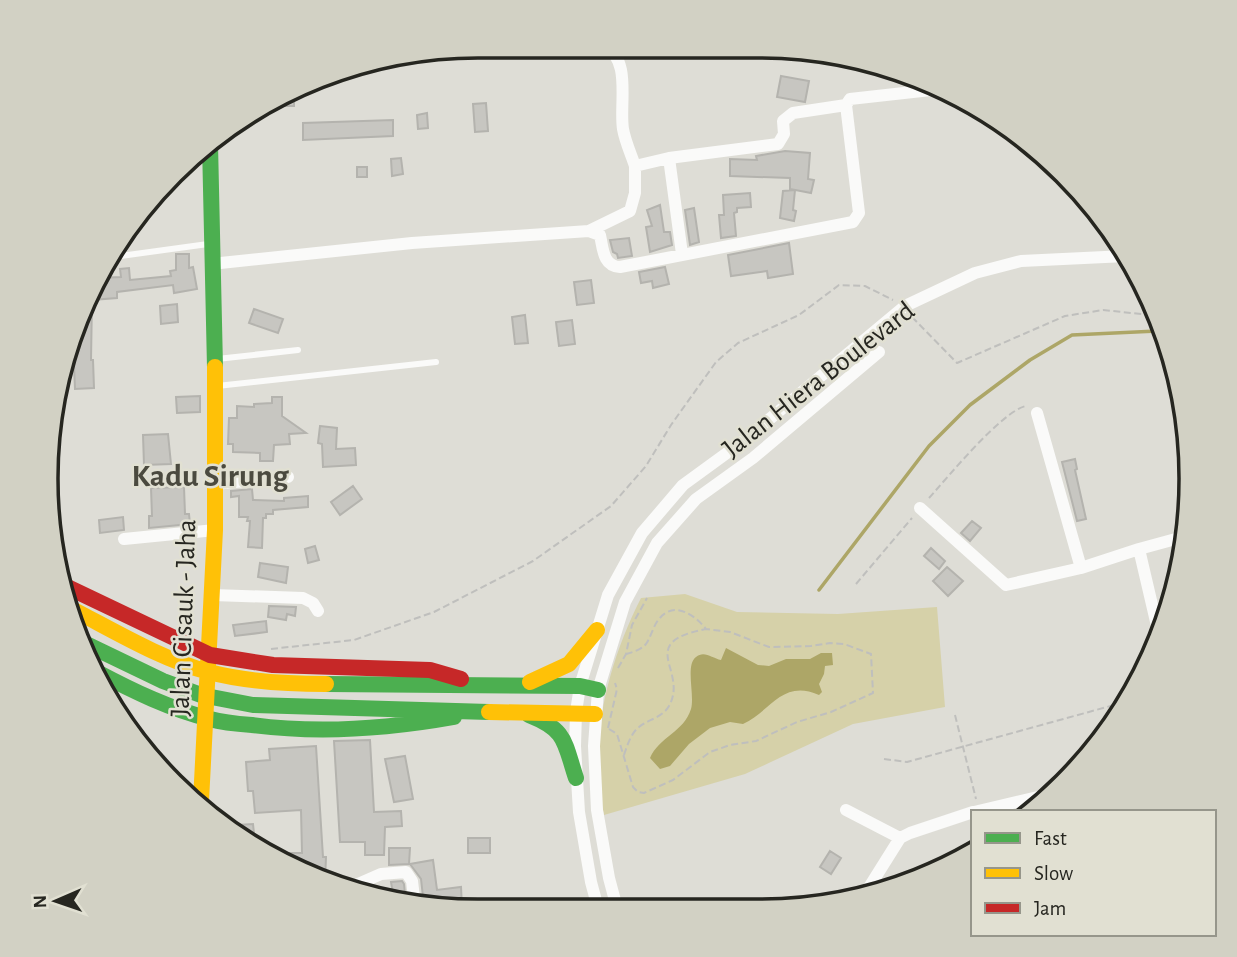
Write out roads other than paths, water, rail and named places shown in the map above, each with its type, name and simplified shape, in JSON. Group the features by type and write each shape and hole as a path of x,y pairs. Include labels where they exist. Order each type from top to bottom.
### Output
{"main road":[{"name":"Jalan Cisauk - Jaha","path":"201,795 215,530 215,359 210,155"},
{"path":"73,590 210,655 273,665 429,670 485,685"},
{"path":"80,613 172,659 208,672 255,681 306,684 580,686 598,690"},
{"path":"124,688 141,686 156,668 160,646 150,627"},
{"path":"520,686 559,671 575,661 597,630"},
{"path":"93,648 163,681 201,695 253,705 595,713"},
{"path":"267,728 252,714 246,693 253,675 273,665"},
{"path":"108,679 124,688 207,719 267,728 320,729 422,724 485,710"},
{"path":"518,711 549,723 561,735 576,778"}],"street":[{"path":"211,264 412,243 589,231 630,211 635,194 635,166 623,130 621,64 616,58"},
{"path":"589,231 600,235 607,263 613,267 853,222 859,213 846,106 850,99 922,91"},
{"path":"635,166 669,158 778,144 784,134 783,121 793,113 846,106"},
{"path":"669,158 682,254"},
{"name":"Jalan Hiera Boulevard","path":"576,712 580,686 608,595 642,533 683,485 742,442 905,306 975,273 1021,261 1116,256"},
{"name":"Jalan Hiera Boulevard","path":"615,899 597,810 595,713 598,690 625,602 657,544 696,499 753,457 878,352"},
{"path":"1037,413 1081,568"},
{"path":"742,442 753,457"},
{"path":"215,484 288,477"},
{"path":"920,508 1006,585 1081,568 1175,539"},
{"path":"124,539 215,530"},
{"path":"1139,549 1155,619"},
{"path":"213,595 303,598 313,603 318,611"},
{"path":"576,712 576,778 580,824 596,899"},
{"path":"979,810 1032,798"},
{"path":"846,810 900,838"},
{"path":"871,884 900,838 971,812"},
{"path":"362,883 381,874 406,872 412,881 414,894"}],"lane":[{"path":"122,256 211,243"},
{"path":"215,359 298,350"},
{"path":"215,387 436,362"}],"waterway":[{"path":"819,590 929,446 970,405 1030,360 1072,335 1152,331"}],"district":[{"name":"Kadu Sirung","path":"210,476"}]}
